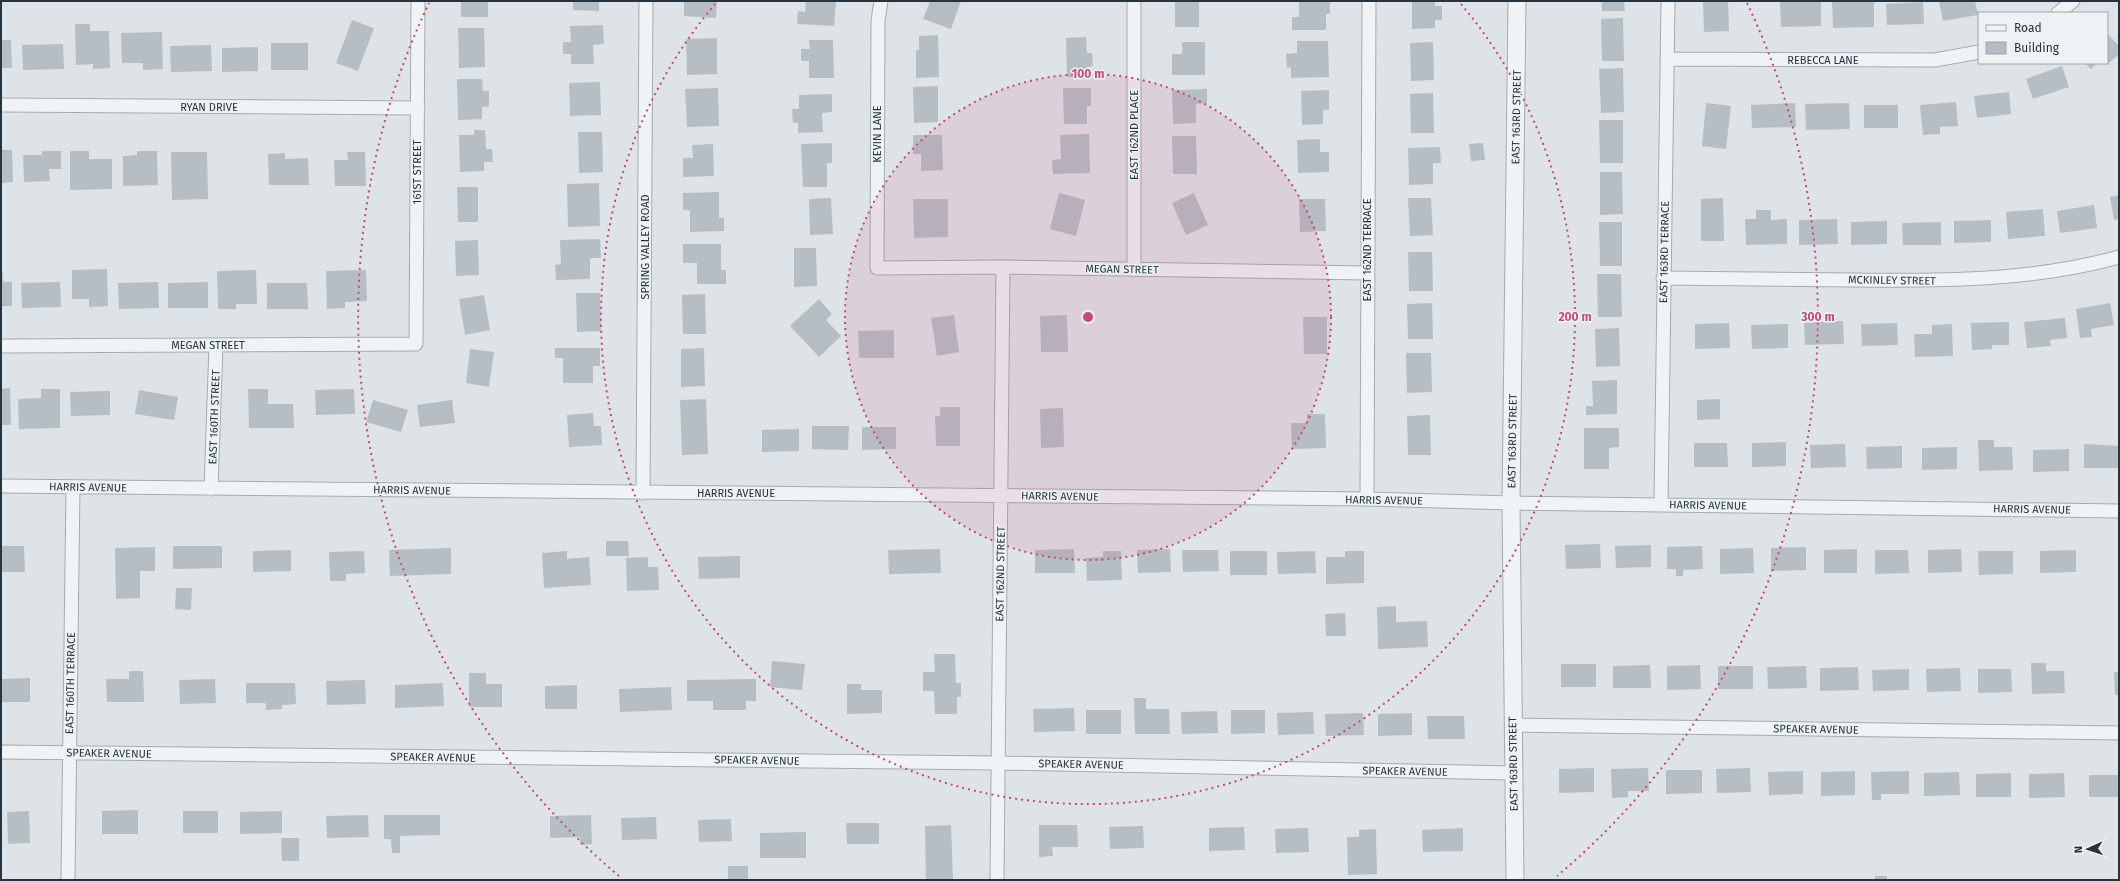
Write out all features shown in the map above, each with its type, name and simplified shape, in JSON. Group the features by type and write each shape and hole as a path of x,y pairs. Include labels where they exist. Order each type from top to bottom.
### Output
{"street":[{"name":"161ST STREET","path":"416,344 418,1"},
{"name":"SPRING VALLEY ROAD","path":"643,493 646,1"},
{"name":"KEVIN LANE","path":"876,268 878,21 882,1"},
{"name":"EAST 162ND PLACE","path":"1134,1 1134,270"},
{"name":"EAST 162ND TERRACE","path":"1367,499 1369,1"},
{"name":"EAST 163RD STREET","path":"1515,880 1512,503 1517,1"},
{"name":"EAST 163RD TERRACE","path":"1661,504 1668,1"},
{"path":"2059,12 2073,1"},
{"name":"REBECCA LANE","path":"1667,59 1935,60 1978,52"},
{"name":"RYAN DRIVE","path":"1,105 418,108"},
{"name":"MCKINLEY STREET","path":"1663,278 1952,281 2005,277 2058,270 2119,257"},
{"name":"MEGAN STREET","path":"876,268 1003,268 1367,273"},
{"name":"EAST 162ND STREET","path":"997,880 1003,268"},
{"name":"MEGAN STREET","path":"1,346 416,344"},
{"name":"EAST 160TH STREET","path":"211,489 216,345"},
{"name":"HARRIS AVENUE","path":"1,486 1367,499 1512,503 2119,511"},
{"name":"EAST 160TH TERRACE","path":"68,880 72,487"},
{"name":"SPEAKER AVENUE","path":"1513,726 2119,733"},
{"name":"SPEAKER AVENUE","path":"1,752 998,763 1513,773"}],"building":[{"path":"461,1 488,1 488,17 461,17"},
{"path":"573,1 599,1 599,11 573,10"},
{"path":"684,1 717,1 716,18 684,16"},
{"path":"806,1 836,1 834,26 797,24 798,11 805,12"},
{"path":"930,1 961,1 951,29 923,19"},
{"path":"1175,1 1199,1 1199,27 1175,27"},
{"path":"1299,1 1330,1 1330,14 1326,14 1326,30 1292,30 1292,17 1299,17"},
{"path":"1412,1 1435,1 1435,6 1442,6 1442,20 1435,20 1435,28 1412,29"},
{"path":"1602,1 1624,1 1625,11 1602,11"},
{"path":"1703,1 1728,1 1729,31 1704,32"},
{"path":"1780,1 1821,1 1821,26 1781,27"},
{"path":"1874,1 1874,27 1833,28 1832,2"},
{"path":"1939,1 1975,1 1978,15 1943,21"},
{"path":"1923,2 1924,24 1887,25 1886,4"},
{"path":"1623,18 1624,61 1602,61 1601,19"},
{"path":"352,20 374,28 358,71 336,63"},
{"path":"75,24 90,24 90,31 109,31 110,68 93,69 93,64 76,65"},
{"path":"603,25 604,44 593,45 594,64 571,64 571,54 563,54 563,42 571,42 570,26"},
{"path":"458,28 484,28 485,67 459,68"},
{"path":"162,32 163,69 143,70 143,63 122,63 121,33"},
{"path":"2108,34 2119,46 2119,54 2109,63"},
{"path":"938,35 939,77 916,78 916,50 919,50 919,36"},
{"path":"1086,37 1087,53 1092,53 1093,66 1087,67 1087,77 1067,77 1066,38"},
{"path":"717,38 717,74 687,75 686,39"},
{"path":"1,40 11,40 12,68 1,68"},
{"path":"809,40 833,40 834,78 809,78 809,61 801,61 801,49 810,49"},
{"path":"1297,41 1328,41 1329,77 1291,78 1291,67 1287,68 1286,54 1297,53"},
{"path":"1182,42 1205,42 1205,75 1172,75 1172,54 1182,54"},
{"path":"1433,42 1434,80 1411,81 1410,43"},
{"path":"271,43 308,43 308,70 271,70"},
{"path":"63,44 64,69 23,70 22,45"},
{"path":"211,45 212,71 171,72 170,46"},
{"path":"258,47 258,71 222,72 222,48"},
{"path":"2086,64 2096,64 2091,69"},
{"path":"2062,66 2069,87 2033,99 2026,79"},
{"path":"1623,68 1624,112 1601,113 1599,69"},
{"path":"457,79 482,79 483,91 489,91 489,106 482,107 482,119 458,120"},
{"path":"600,82 601,115 570,116 569,83"},
{"path":"938,86 938,122 914,123 913,87"},
{"path":"718,88 719,126 687,127 685,89"},
{"path":"1063,88 1091,88 1091,106 1087,106 1087,124 1064,124"},
{"path":"1207,89 1207,103 1196,104 1196,123 1173,124 1172,90"},
{"path":"1329,90 1329,110 1323,110 1323,124 1302,125 1301,91"},
{"path":"2009,92 2011,114 1977,118 1974,96"},
{"path":"1433,93 1434,133 1411,133 1410,94"},
{"path":"832,94 832,112 822,113 823,132 798,133 798,123 793,123 792,109 799,109 799,95"},
{"path":"1956,102 1958,126 1940,127 1940,134 1923,135 1920,105"},
{"path":"1706,103 1731,106 1726,149 1702,146"},
{"path":"1795,103 1796,127 1752,128 1751,105"},
{"path":"1849,103 1850,129 1806,130 1805,104"},
{"path":"1864,105 1898,105 1898,128 1864,128"},
{"path":"1599,120 1623,120 1623,163 1600,163"},
{"path":"474,130 485,130 486,149 492,149 493,162 484,162 484,171 460,172 459,135 474,135"},
{"path":"578,132 602,132 603,172 579,173"},
{"path":"1089,134 1090,173 1053,174 1052,160 1061,159 1060,135"},
{"path":"913,135 942,135 943,170 921,171 921,154 913,154"},
{"path":"1172,136 1196,136 1197,174 1173,174"},
{"path":"1320,139 1320,152 1329,152 1329,172 1298,173 1297,140"},
{"path":"832,143 832,163 827,163 827,187 803,187 801,144"},
{"path":"1483,143 1485,160 1471,161 1469,144"},
{"path":"713,144 714,176 683,177 683,158 693,158 692,145"},
{"path":"1440,147 1441,163 1433,163 1433,184 1409,185 1408,148"},
{"path":"1,150 12,150 13,182 1,183"},
{"path":"42,151 61,151 61,169 49,169 50,181 24,182 23,155 42,155"},
{"path":"70,151 89,151 89,159 112,159 112,189 70,190"},
{"path":"137,151 157,151 158,185 123,186 123,156 137,155"},
{"path":"171,152 207,152 208,199 172,200"},
{"path":"347,152 365,152 366,186 335,186 334,160 348,160"},
{"path":"285,153 285,159 308,158 309,185 269,185 268,154"},
{"path":"1600,172 1622,172 1623,214 1600,215"},
{"path":"599,183 600,226 568,227 567,184"},
{"path":"457,187 478,187 478,222 458,222"},
{"path":"719,192 719,218 724,218 724,231 690,232 690,210 683,210 683,193"},
{"path":"1059,193 1085,200 1076,236 1050,229"},
{"path":"1194,193 1208,225 1186,235 1172,203"},
{"path":"2119,195 2119,219 2114,220 2110,197"},
{"path":"831,198 833,234 810,235 809,199"},
{"path":"1408,198 1431,198 1433,235 1410,236"},
{"path":"1723,198 1724,241 1701,241 1701,199"},
{"path":"913,199 948,199 948,237 914,238"},
{"path":"1299,199 1325,199 1326,231 1300,232"},
{"path":"2094,205 2097,228 2060,233 2057,211"},
{"path":"2043,209 2045,236 2008,239 2006,212"},
{"path":"1756,210 1771,210 1771,220 1787,219 1787,244 1746,245 1745,219 1756,219"},
{"path":"1837,219 1838,244 1799,245 1799,220"},
{"path":"1991,220 1991,242 1954,243 1954,221"},
{"path":"1887,221 1887,244 1851,245 1851,222"},
{"path":"1599,222 1622,222 1622,266 1600,266"},
{"path":"1941,222 1941,245 1903,245 1902,223"},
{"path":"600,239 601,258 590,258 590,279 556,280 555,265 561,264 560,240"},
{"path":"478,240 479,275 456,276 455,241"},
{"path":"683,244 721,244 721,270 726,270 726,284 697,284 697,263 683,263"},
{"path":"794,248 816,248 817,286 794,287"},
{"path":"1408,252 1432,252 1433,291 1409,291"},
{"path":"107,269 108,306 89,307 89,299 72,299 72,270"},
{"path":"256,270 257,304 236,304 236,309 218,309 217,271"},
{"path":"366,270 367,301 345,302 345,308 327,309 326,271"},
{"path":"1,273 3,273 3,282 12,282 12,306 1,306"},
{"path":"1597,274 1621,274 1622,317 1598,317"},
{"path":"60,282 61,307 22,308 21,283"},
{"path":"158,282 159,308 119,309 118,283"},
{"path":"208,282 208,308 168,308 168,283"},
{"path":"267,283 307,283 308,309 267,309"},
{"path":"576,293 600,293 601,331 577,332"},
{"path":"705,294 706,334 683,334 682,295"},
{"path":"484,295 490,330 465,335 459,299"},
{"path":"819,299 832,314 826,320 841,336 819,357 790,326"},
{"path":"1432,303 1433,339 1408,339 1407,304"},
{"path":"2110,303 2114,325 2091,329 2092,337 2080,338 2076,309"},
{"path":"954,315 959,352 937,356 931,318"},
{"path":"1067,315 1068,352 1041,352 1040,316"},
{"path":"1303,317 1327,317 1327,354 1304,354"},
{"path":"2065,318 2067,338 2050,340 2051,346 2027,348 2024,322"},
{"path":"1843,321 1844,344 1805,345 1804,323"},
{"path":"2009,322 2009,345 1992,345 1992,349 1972,350 1971,323"},
{"path":"1729,323 1730,348 1695,349 1695,324"},
{"path":"1897,323 1898,345 1862,346 1861,324"},
{"path":"1788,324 1788,348 1752,349 1751,325"},
{"path":"1952,324 1953,356 1915,357 1914,334 1932,334 1932,325"},
{"path":"1619,328 1620,366 1596,367 1595,329"},
{"path":"894,330 894,358 859,358 858,331"},
{"path":"555,348 600,348 600,366 593,366 593,383 563,383 563,358 555,358"},
{"path":"704,348 705,386 681,387 681,349"},
{"path":"470,349 494,352 489,387 466,383"},
{"path":"1406,353 1431,353 1432,392 1407,393"},
{"path":"1617,380 1617,414 1586,415 1586,406 1593,406 1592,381"},
{"path":"10,388 11,425 1,425 1,389"},
{"path":"41,389 60,389 60,428 19,429 18,399 41,398"},
{"path":"248,389 268,389 268,404 293,404 294,428 249,428"},
{"path":"354,389 355,414 316,415 315,390"},
{"path":"139,390 178,397 174,420 135,414"},
{"path":"110,391 110,415 71,416 70,392"},
{"path":"706,399 708,454 682,455 680,400"},
{"path":"1720,399 1720,419 1697,420 1697,400"},
{"path":"373,400 408,410 401,432 366,422"},
{"path":"452,400 455,423 420,427 417,405"},
{"path":"940,407 960,407 960,446 936,446 935,416 940,416"},
{"path":"1063,408 1064,447 1041,448 1040,409"},
{"path":"593,413 594,426 601,426 602,445 569,447 567,415"},
{"path":"1307,414 1325,414 1326,448 1292,449 1291,423 1307,423"},
{"path":"1430,415 1431,455 1408,455 1407,416"},
{"path":"812,426 849,426 848,450 812,449"},
{"path":"862,427 896,427 896,449 862,450"},
{"path":"1584,428 1619,428 1619,447 1609,448 1609,469 1584,469"},
{"path":"799,429 799,451 762,452 762,430"},
{"path":"1978,440 1994,440 1994,447 2012,447 2013,470 1979,471"},
{"path":"1786,442 1786,466 1752,467 1752,443"},
{"path":"1694,443 1727,443 1728,467 1694,467"},
{"path":"1845,444 1846,467 1811,468 1810,445"},
{"path":"2084,444 2119,446 2119,468 2084,468"},
{"path":"1902,446 1902,468 1867,469 1866,447"},
{"path":"1957,447 1957,469 1922,470 1922,448"},
{"path":"2069,449 2069,471 2033,472 2033,450"},
{"path":"606,541 628,541 629,556 606,556"},
{"path":"1600,544 1601,568 1566,569 1565,545"},
{"path":"1651,545 1651,567 1616,568 1615,546"},
{"path":"1,546 24,546 25,572 1,572"},
{"path":"173,546 222,546 222,568 173,569"},
{"path":"1702,546 1703,569 1683,570 1683,576 1676,576 1676,569 1667,569 1667,547"},
{"path":"155,547 155,571 140,571 140,598 116,599 115,548"},
{"path":"1806,547 1806,570 1771,571 1771,548"},
{"path":"451,548 451,574 390,576 389,550"},
{"path":"1753,548 1754,573 1720,574 1720,549"},
{"path":"940,549 941,573 889,574 888,550"},
{"path":"1074,549 1075,573 1035,573 1035,550"},
{"path":"1170,549 1171,572 1138,573 1137,550"},
{"path":"1857,549 1857,573 1824,573 1824,550"},
{"path":"1961,549 1962,572 1928,573 1928,550"},
{"path":"291,550 291,571 253,572 253,551"},
{"path":"1182,550 1218,550 1219,571 1183,572"},
{"path":"1875,550 1908,550 1909,573 1875,574"},
{"path":"2076,550 2076,572 2040,573 2040,551"},
{"path":"364,551 365,573 346,574 346,581 330,581 329,552"},
{"path":"567,551 567,559 589,557 591,585 544,588 542,553"},
{"path":"1103,551 1121,551 1122,580 1087,581 1086,558 1103,557"},
{"path":"1230,551 1267,551 1267,575 1230,575"},
{"path":"1315,551 1316,573 1278,574 1277,552"},
{"path":"1345,551 1364,551 1364,583 1326,584 1326,557 1345,557"},
{"path":"1978,551 2013,551 2013,574 1979,575"},
{"path":"740,556 740,578 699,579 698,557"},
{"path":"648,557 648,567 658,567 659,590 627,591 626,558"},
{"path":"176,588 192,588 191,610 175,609"},
{"path":"1396,606 1396,622 1427,621 1428,647 1378,649 1377,607"},
{"path":"1345,613 1346,636 1326,636 1325,614"},
{"path":"934,654 955,654 956,683 961,683 961,697 957,697 957,714 935,714 934,691 923,691 923,672 935,672"},
{"path":"772,661 805,664 802,690 770,687"},
{"path":"2031,663 2046,663 2046,671 2064,671 2065,693 2032,694"},
{"path":"1561,664 1596,664 1596,687 1561,687"},
{"path":"1650,665 1651,688 1613,688 1613,666"},
{"path":"1700,665 1701,689 1667,690 1667,666"},
{"path":"1718,666 1753,666 1753,689 1718,689"},
{"path":"1806,666 1807,688 1768,689 1767,667"},
{"path":"1858,667 1859,690 1820,691 1820,668"},
{"path":"1960,668 1961,691 1927,692 1926,669"},
{"path":"1909,669 1909,690 1873,691 1872,670"},
{"path":"1978,669 2011,669 2012,692 1978,693"},
{"path":"129,671 143,671 144,702 107,702 106,679 129,679"},
{"path":"2114,672 2119,672 2119,695 2115,695"},
{"path":"469,673 486,673 486,684 502,684 502,707 469,707"},
{"path":"30,678 30,702 1,702 1,679"},
{"path":"215,679 216,703 180,704 179,680"},
{"path":"756,679 756,701 746,701 746,710 713,710 713,701 687,701 687,680"},
{"path":"365,680 366,704 327,705 326,681"},
{"path":"246,683 295,683 296,704 282,705 282,709 266,710 266,703 246,703"},
{"path":"443,683 444,706 395,708 395,685"},
{"path":"847,684 861,684 861,690 882,690 882,713 847,714"},
{"path":"577,685 577,709 545,709 545,686"},
{"path":"671,687 672,710 620,712 619,689"},
{"path":"1134,698 1146,698 1146,709 1169,709 1170,734 1135,734"},
{"path":"1074,708 1075,731 1034,732 1033,709"},
{"path":"1086,710 1121,710 1121,734 1086,734"},
{"path":"1231,710 1265,710 1265,733 1231,734"},
{"path":"1217,711 1218,733 1182,734 1181,712"},
{"path":"1313,712 1314,734 1278,735 1277,713"},
{"path":"1363,713 1364,735 1326,736 1325,714"},
{"path":"1412,713 1412,735 1378,736 1378,714"},
{"path":"1427,716 1464,716 1465,739 1428,739"},
{"path":"1594,768 1594,792 1559,793 1559,769"},
{"path":"1648,768 1649,791 1628,791 1628,797 1612,798 1611,769"},
{"path":"1750,768 1751,792 1717,793 1716,769"},
{"path":"1666,770 1702,770 1702,793 1666,794"},
{"path":"1803,771 1803,794 1769,795 1768,772"},
{"path":"1855,771 1855,795 1821,796 1821,772"},
{"path":"1909,771 1909,794 1881,794 1881,800 1872,800 1871,772"},
{"path":"1959,772 1960,795 1924,796 1924,773"},
{"path":"2011,773 2011,797 1976,797 1976,774"},
{"path":"2064,773 2065,797 2029,798 2029,774"},
{"path":"2089,775 2119,775 2119,797 2089,797"},
{"path":"138,810 138,834 102,834 102,811"},
{"path":"29,811 30,843 8,844 7,812"},
{"path":"183,811 218,811 218,833 183,833"},
{"path":"282,811 282,833 240,834 240,812"},
{"path":"368,815 369,837 327,838 326,816"},
{"path":"384,815 440,815 440,835 400,836 400,853 392,853 391,839 384,839"},
{"path":"591,815 592,844 580,845 580,837 550,838 550,816"},
{"path":"656,817 657,839 622,840 621,818"},
{"path":"731,819 732,841 699,842 698,820"},
{"path":"846,823 879,823 879,844 847,844"},
{"path":"951,825 953,879 926,879 925,826"},
{"path":"1039,825 1077,825 1078,847 1052,847 1053,856 1039,857"},
{"path":"1143,826 1144,848 1110,849 1109,827"},
{"path":"1244,827 1245,850 1209,851 1209,828"},
{"path":"1308,828 1309,852 1276,853 1275,829"},
{"path":"1463,828 1463,851 1423,852 1422,830"},
{"path":"1376,829 1377,874 1348,875 1347,837 1359,837 1359,830"},
{"path":"806,832 806,858 760,858 760,833"},
{"path":"281,838 299,838 299,861 282,861"},
{"path":"728,866 748,866 748,880 728,880"},
{"path":"1875,876 1887,876 1887,880 1875,880"}]}
